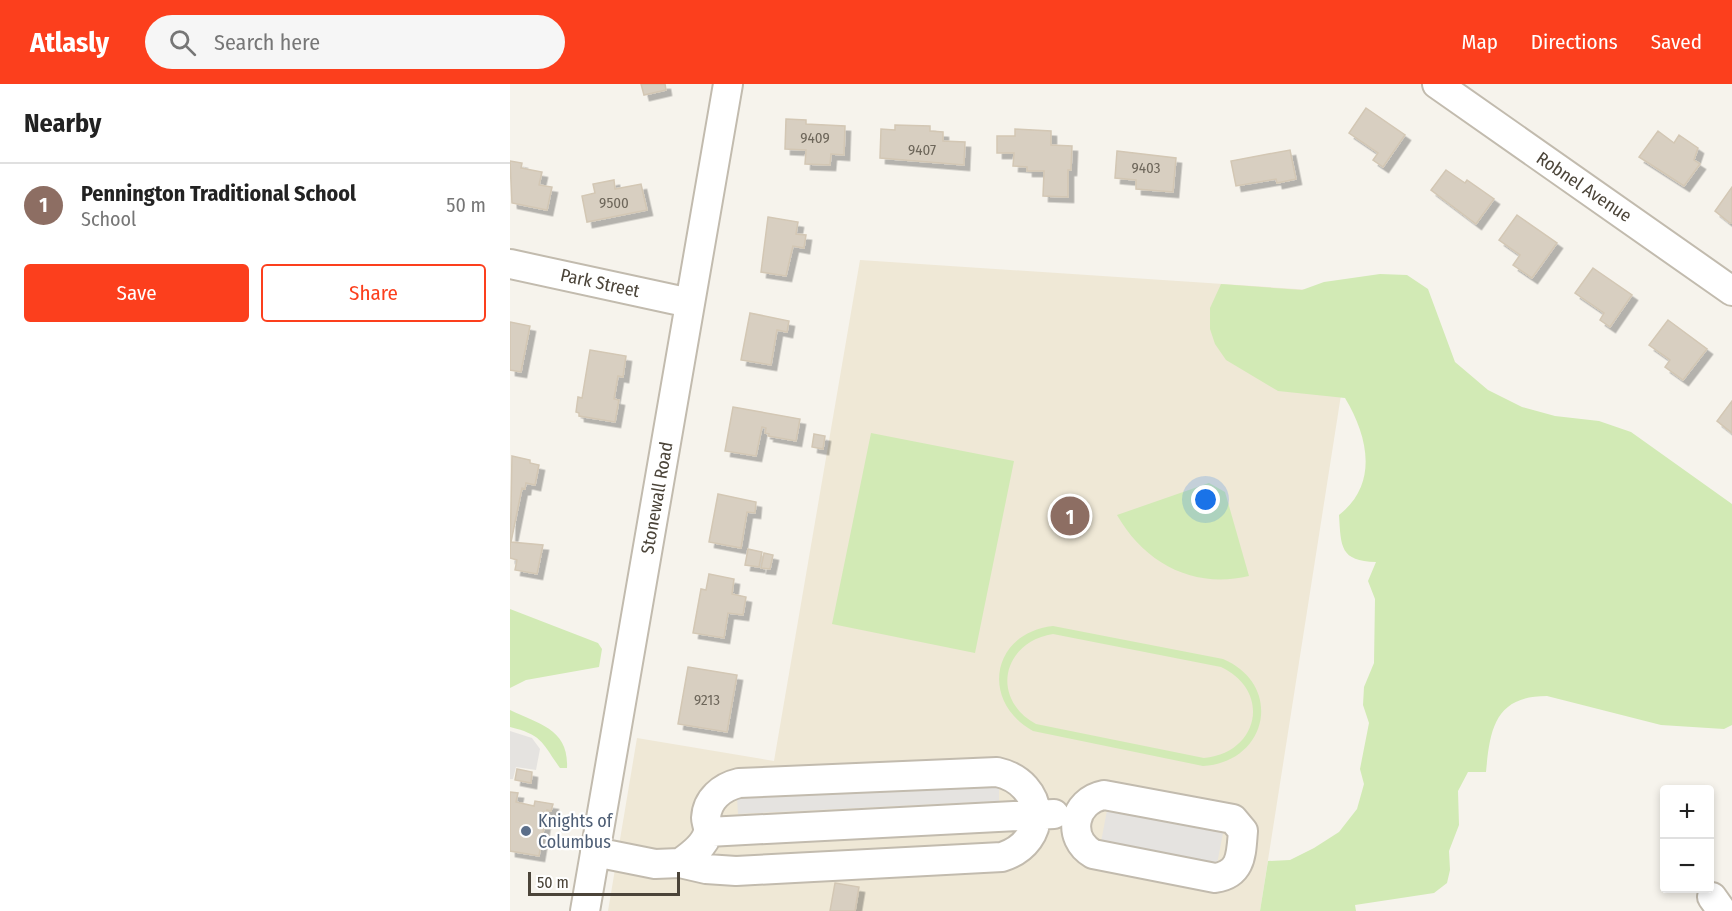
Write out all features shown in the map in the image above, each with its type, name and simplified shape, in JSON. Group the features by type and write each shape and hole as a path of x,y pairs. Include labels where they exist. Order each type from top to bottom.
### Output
{"street":[{"name":"Stonewall Road","path":"585,911 728,84"},
{"name":"Robnel Avenue","path":"1437,84 1732,291"},
{"name":"Park Street","path":"510,264 690,303"},
{"path":"595,852 655,864 680,863 706,869 736,871 1002,857 1011,854 1027,842 1035,824 1035,803 1025,786 1017,779 998,772 739,783 721,790 714,797 706,814 708,832 697,851 680,863"},
{"path":"1104,795 1225,817 1238,823 1243,831 1241,858 1235,870 1226,876 1215,878 1093,854 1083,848 1077,838 1077,817 1091,798 1104,795"},
{"path":"708,832 1036,814 1077,817"}],"shaded area":[{"path":"860,260 1357,293 1260,911 608,911 637,738 774,761"},
{"path":"510,731 532,738 540,749 536,770 516,767 513,779 510,779"},
{"path":"999,784 999,801 738,814 737,798"},
{"path":"1108,805 1224,828 1217,864 1101,842"}],"green space":[{"path":"1380,274 1407,275 1428,289 1455,362 1488,390 1522,407 1555,416 1599,421 1631,432 1732,504 1732,725 1724,729 1661,725 1547,696 1516,702 1506,709 1493,729 1486,772 1468,772 1458,791 1459,825 1449,851 1450,870 1447,883 1434,893 1355,905 1356,911 1260,911 1268,861 1290,860 1314,848 1339,832 1357,809 1364,784 1360,769 1369,723 1363,705 1364,687 1374,663 1375,599 1368,581 1376,562 1355,559 1349,555 1342,544 1339,515 1352,503 1360,489 1365,474 1366,459 1359,428 1345,398 1278,391 1226,360 1215,344 1210,329 1210,308 1221,284 1302,290 1324,282"},
{"path":"871,433 1014,461 975,653 832,624"},
{"path":"1209,483 1225,492 1249,576 1209,579 1173,569 1142,547 1117,515"},
{"path":"510,609 598,643 602,649 599,667 526,680 510,688"},
{"path":"1053,626 1223,659 1242,671 1255,686 1261,703 1260,721 1254,737 1242,751 1225,761 1203,766 1033,731 1016,718 1005,703 1000,687 1000,670 1005,655 1016,641 1032,631","holes":["1053,634 1221,667 1237,678 1248,691 1253,705 1252,720 1247,733 1237,745 1223,754 1204,758 1036,724 1021,713 1012,701 1008,687 1008,673 1013,659 1022,648 1036,639"]},
{"path":"510,710 541,724 557,736 563,744 567,768 560,768 536,737 510,727"}],"building":[{"path":"641,84 665,84 666,90 644,95"},
{"path":"1366,108 1405,135 1383,167 1373,160 1378,153 1349,133"},
{"path":"786,119 806,120 806,124 845,126 844,155 831,154 830,165 805,164 806,150 785,149"},
{"path":"895,125 930,126 930,131 943,132 943,141 965,142 964,165 880,158 881,129 895,130"},
{"path":"1015,129 1051,131 1051,145 1072,146 1071,170 1068,170 1068,197 1043,196 1044,171 1027,171 1027,167 1013,166 1014,153 997,153 997,136 1015,136"},
{"path":"1658,131 1674,143 1679,135 1698,148 1694,160 1700,164 1684,186 1639,157"},
{"path":"1290,150 1296,179 1277,183 1276,179 1236,186 1231,161"},
{"path":"1117,151 1176,158 1173,192 1136,189 1136,180 1115,178"},
{"path":"510,161 522,163 521,168 542,172 539,185 552,187 547,210 512,203"},
{"path":"1446,170 1465,183 1467,180 1494,199 1476,224 1431,190"},
{"path":"614,180 615,189 641,184 647,210 587,222 582,196 595,193 593,184"},
{"path":"1732,187 1732,223 1730,223 1715,211"},
{"path":"1517,215 1557,243 1532,278 1513,265 1520,255 1499,240"},
{"path":"768,217 798,222 796,234 806,235 804,248 793,246 786,276 761,272"},
{"path":"1593,268 1632,295 1610,327 1600,320 1604,313 1575,293"},
{"path":"750,313 789,321 787,332 777,330 771,365 741,360"},
{"path":"1668,320 1707,349 1683,380 1665,367 1670,360 1649,345"},
{"path":"510,322 530,326 521,372 510,370"},
{"path":"590,350 626,356 623,377 618,376 614,399 619,400 615,422 579,416 576,412 578,397 582,398"},
{"path":"1732,401 1732,433 1717,421"},
{"path":"733,407 800,419 796,441 768,436 769,434 765,433 766,428 762,427 756,456 725,451"},
{"path":"814,434 825,436 823,449 812,447"},
{"path":"512,456 530,460 530,463 539,465 535,485 526,483 525,489 522,488 511,542 543,545 537,574 515,570 517,560 510,558"},
{"path":"718,494 756,502 755,513 747,512 741,548 709,542"},
{"path":"748,549 762,552 759,567 745,565"},
{"path":"764,553 773,555 770,569 761,568"},
{"path":"709,574 734,579 732,594 746,597 743,615 728,613 724,638 693,633 701,589 706,590"},
{"path":"688,667 737,675 727,732 678,724"},
{"path":"517,769 532,772 531,783 515,780"},
{"name":"Knights of Columbus","path":"510,792 518,793 516,802 534,806 535,801 553,804 551,811 547,810 539,856 510,851"},
{"path":"835,883 859,887 855,911 830,911"}],"place":[{"name":"Pennington Traditional School","path":"1070,516"},
{"name":"Knights of Columbus","path":"526,831"}]}
